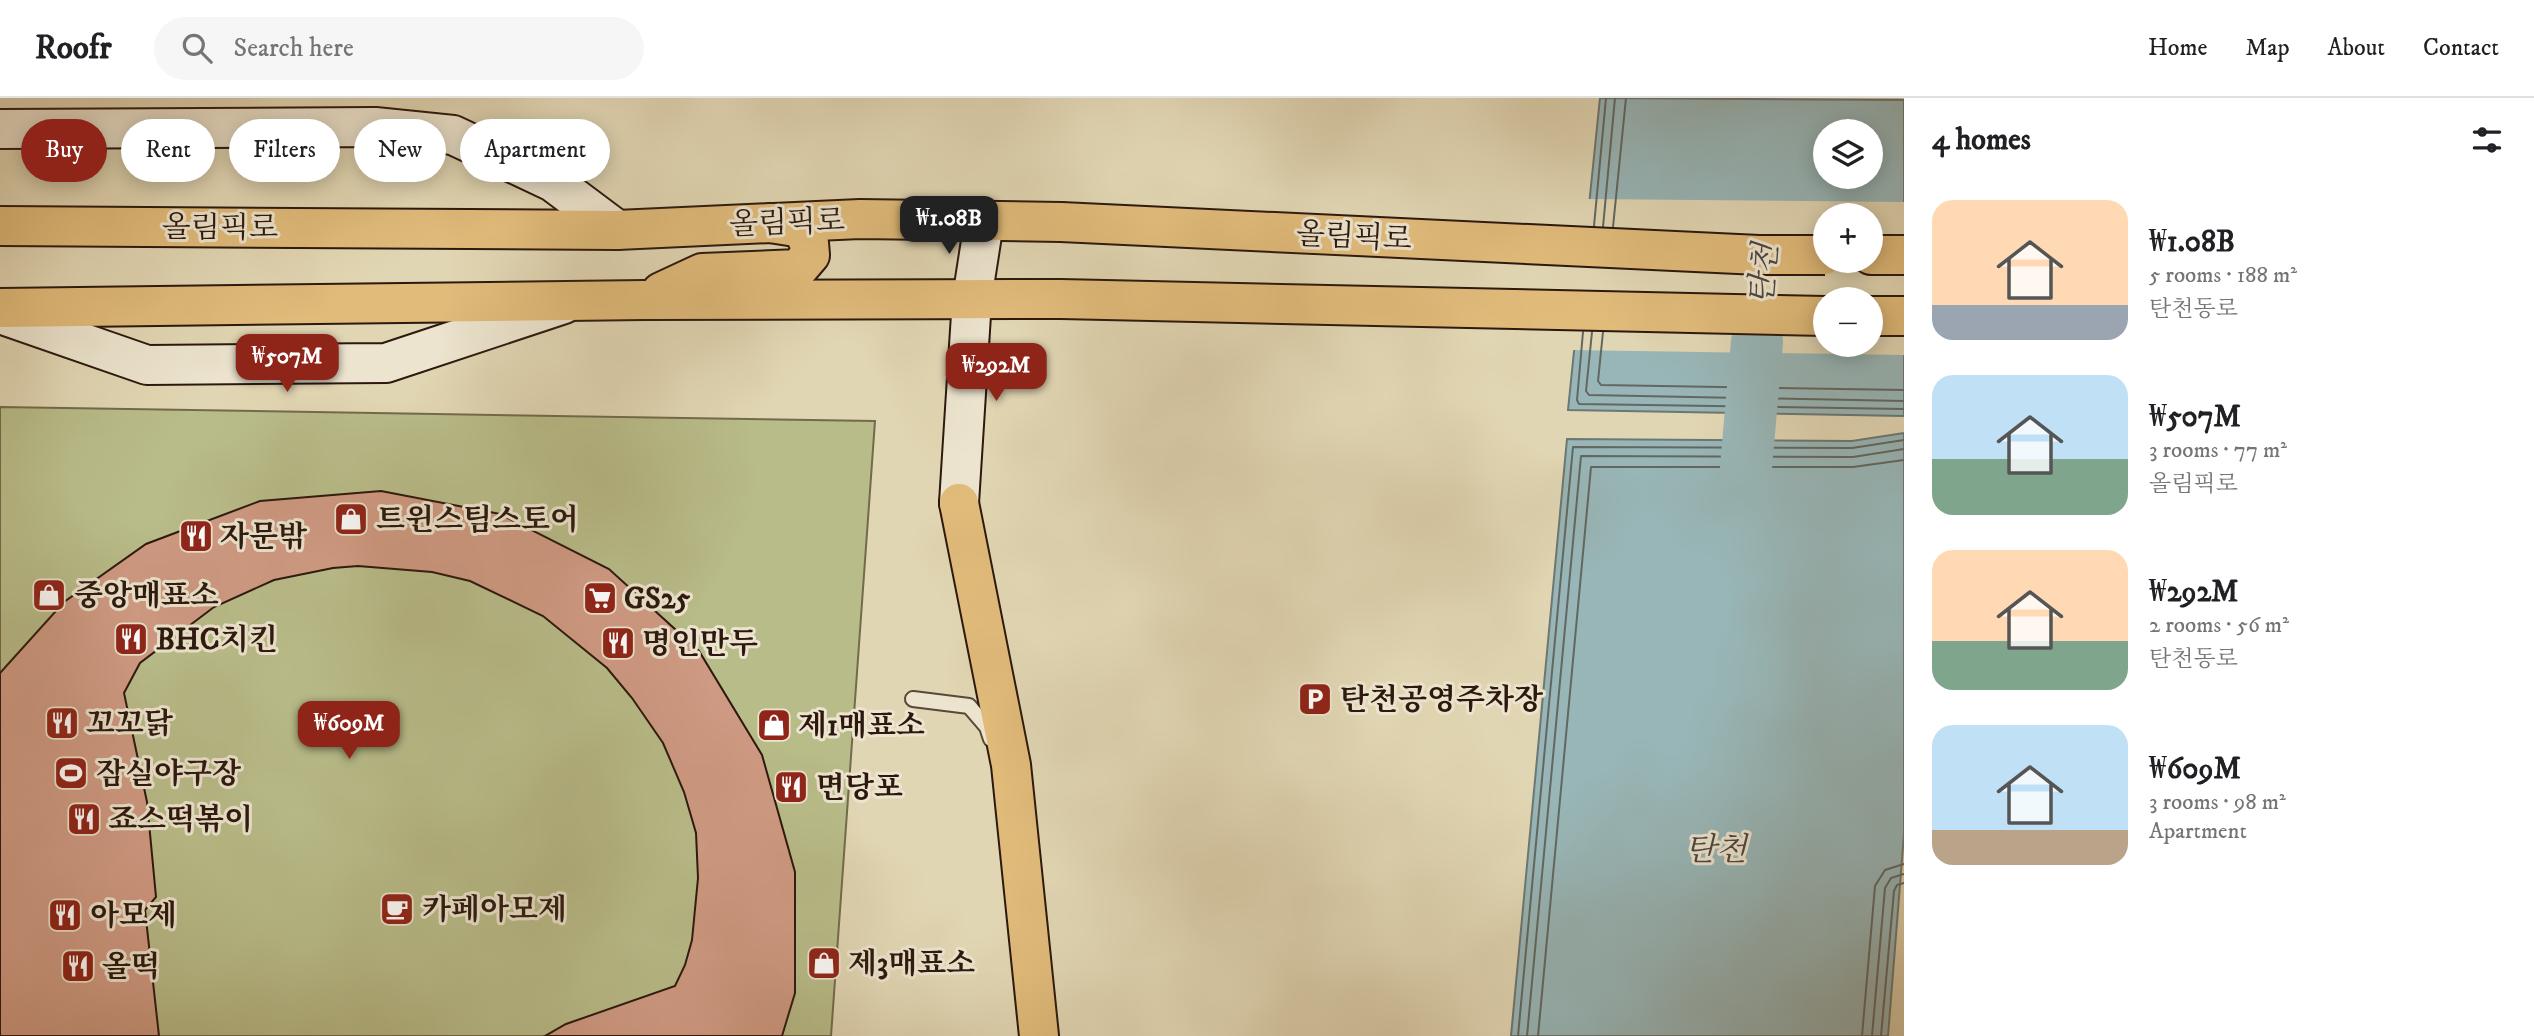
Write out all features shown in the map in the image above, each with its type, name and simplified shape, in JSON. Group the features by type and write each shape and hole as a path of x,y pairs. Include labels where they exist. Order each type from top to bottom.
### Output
{"main road":[{"name":"올림픽로","path":"0,226 617,230 860,219 1060,222 1759,255 1813,255"},
{"path":"644,300 702,273 798,269 810,255 809,243 802,228 782,223 760,223"},
{"path":"1883,255 1904,256"},
{"path":"0,308 644,300 1061,299 1813,316"},
{"path":"1883,316 1904,316"},
{"path":"959,503 1010,765 1039,1036"}],"street":[{"path":"0,130 375,127 453,135 553,182 617,230"},
{"path":"959,503 972,299 984,222"},
{"path":"0,314 147,365 386,363 573,302"}],"lane":[{"path":"914,699 969,706 988,727 999,766 1028,1036"}],"green space":[{"path":"0,407 875,421 831,1036 0,1036"}],"water":[{"name":"탄천","path":"1600,98 1904,100 1904,416 1568,410"},
{"name":"탄천","path":"1904,433 1904,834 1888,1036 1511,1036 1567,439 1852,441"}],"pier":[{"path":"1586,199 1904,202 1904,355 1883,355 1883,287 1813,287 1813,354 1571,350"}],"building":[{"name":"잠실야구장","path":"381,491 500,514 609,569 699,651 762,755 795,872 795,993 782,1036 545,1036 566,1024 675,986 685,965 692,940 698,878 696,833 684,792 663,743 632,698 607,668 543,616 470,581 432,572 358,566 333,568 274,580 214,607 140,663 124,693 147,802 156,897 145,910 159,1036 0,1036 0,673 64,602 146,544 260,501"}],"waterway":[{"name":"탄천","path":"1742,513 1757,342"}],"place":[{"name":"트윈스팀스토어","path":"351,519"},
{"name":"자문밖","path":"196,536"},
{"name":"중앙매표소","path":"49,595"},
{"name":"GS25","path":"600,598"},
{"name":"BHC치킨","path":"131,639"},
{"name":"명인만두","path":"618,643"},
{"name":"탄천공영주차장","path":"1315,699"},
{"name":"꼬꼬닭","path":"62,723"},
{"name":"제1매표소","path":"774,725"},
{"name":"잠실야구장","path":"71,773"},
{"name":"면당포","path":"791,787"},
{"name":"죠스떡볶이","path":"84,819"},
{"name":"카페아모제","path":"397,909"},
{"name":"아모제","path":"65,915"},
{"name":"제3매표소","path":"824,963"},
{"name":"올떡","path":"78,966"}]}
